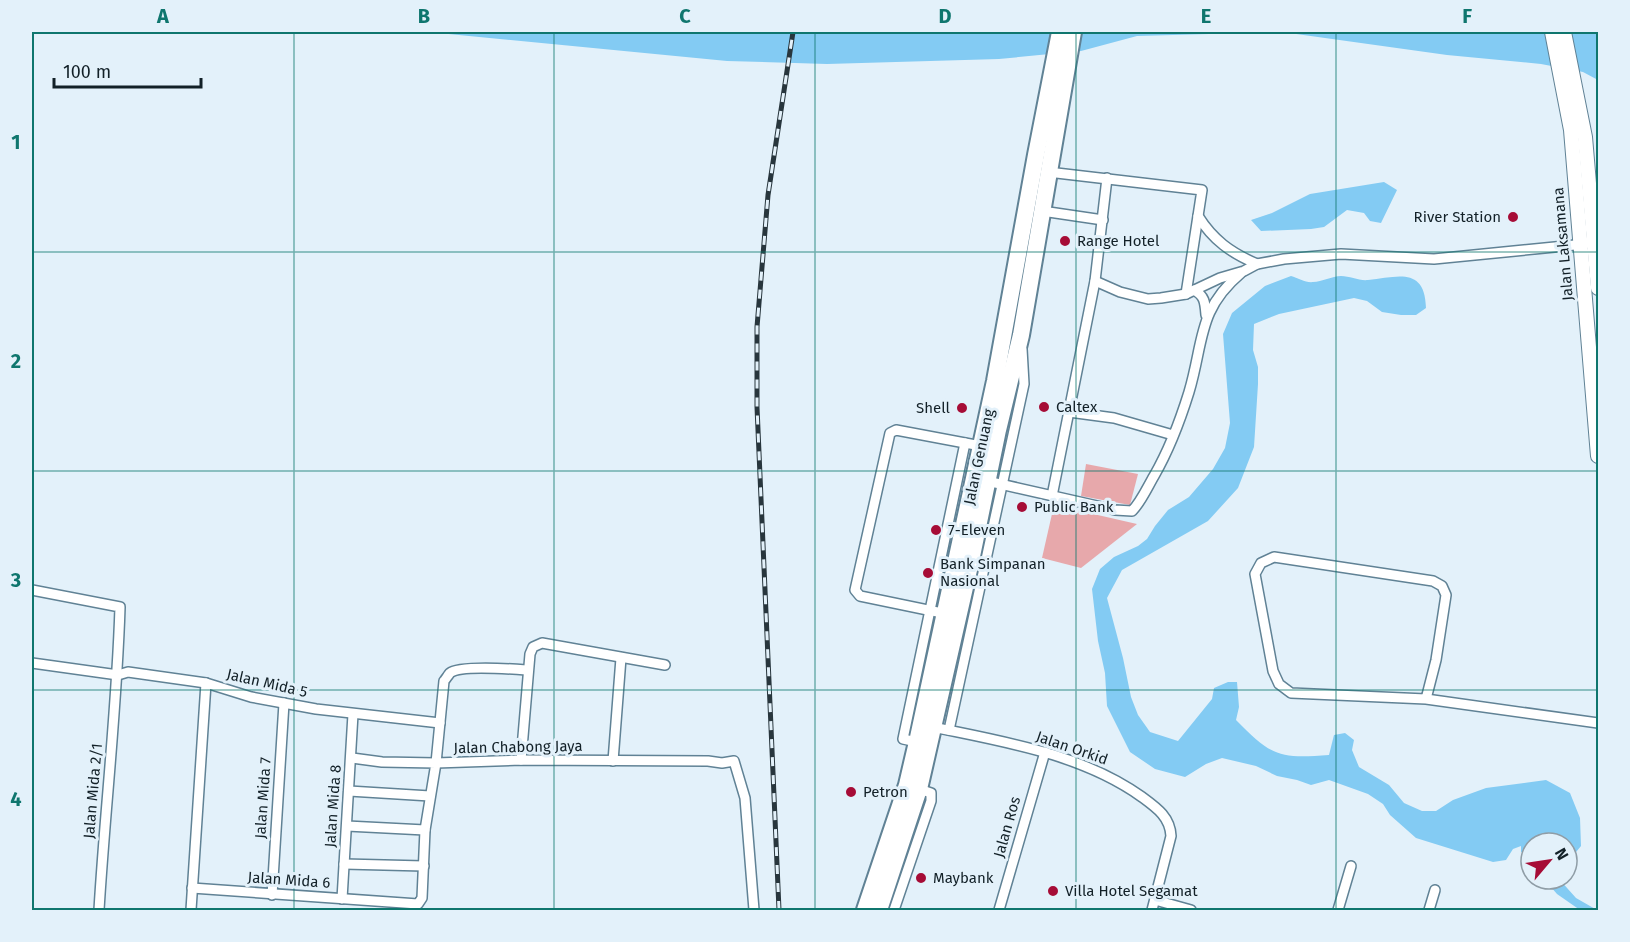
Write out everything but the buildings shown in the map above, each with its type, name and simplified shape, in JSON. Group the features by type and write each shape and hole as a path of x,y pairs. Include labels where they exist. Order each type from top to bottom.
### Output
{"highway":[{"name":"Jalan Genuang","path":"865,910 907,785 917,742 945,614 973,445 1033,268 1048,172 1060,32"},
{"name":"Jalan Genuang","path":"879,910 941,728 945,614 994,483 1021,335 1015,277 1036,155 1072,32"},
{"path":"1015,277 1026,276 1033,268"}],"main road":[{"name":"Jalan Laksamana","path":"1552,32 1574,108"},
{"name":"Jalan Laksamana","path":"1564,32 1589,220 1597,242 1599,288"},
{"name":"Jalan Laksamana","path":"1589,220 1580,244 1599,456"}],"street":[{"path":"1048,172 1202,190 1190,292"},
{"path":"1052,496 1095,281 1107,178"},
{"path":"1042,211 1103,220"},
{"path":"1198,216 1207,230 1221,244 1239,257 1257,264"},
{"path":"1095,281 1120,292 1148,299 1190,292 1257,264 1315,255 1434,259 1597,242"},
{"path":"941,728 994,483 1115,510 1132,511 1154,475 1173,435 1189,391 1206,317 1219,294 1244,271"},
{"path":"1190,292 1202,294 1206,317"},
{"path":"1070,412 1114,418 1173,435"},
{"path":"945,614 860,596 855,590 890,434 896,430 973,445"},
{"path":"1426,699 1436,660 1446,595 1442,586 1433,581 1274,557 1261,563 1255,574 1273,671 1279,684 1291,693 1426,699 1599,723"},
{"name":"Jalan Mida 2/1","path":"32,590 120,607 118,675 99,910"},
{"path":"521,760 527,670 533,647 542,643 665,665"},
{"path":"613,761 621,658"},
{"path":"32,663 118,675 128,672 206,683"},
{"name":"Jalan Chabong Jaya","path":"527,670 466,669 449,673 444,681 436,763 521,760 722,763 734,761 745,798 754,910"},
{"name":"Jalan Mida 5","path":"190,910 206,683 251,697 284,703 354,714 440,723"},
{"name":"Jalan Mida 7","path":"272,894 284,703"},
{"name":"Jalan Mida 8","path":"342,899 354,714"},
{"name":"Jalan Orkid","path":"941,728 1045,752 1096,769 1128,787 1165,815 1170,824 1171,836 1152,910"},
{"name":"Jalan Ros","path":"999,910 1045,752"},
{"path":"352,758 382,762 436,763 425,830 421,902 384,906"},
{"path":"894,910 931,801 931,793 919,789"},
{"path":"349,791 430,796"},
{"path":"347,826 425,830"},
{"path":"344,864 424,866"},
{"path":"1338,910 1352,866"},
{"name":"Jalan Mida 6","path":"192,888 342,899 384,906"},
{"path":"1429,910 1435,890"},
{"path":"1155,900 1191,910"}],"shaded area":[{"path":"1086,464 1138,474 1130,505 1081,496"},
{"path":"1054,505 1137,524 1081,568 1042,558"}],"water":[{"path":"428,32 1282,32 1137,36 1081,51 999,59 827,64 727,61"},
{"path":"1282,32 1598,32 1598,80 1583,72 1541,64 1447,55"},
{"path":"1384,182 1397,190 1381,223 1370,221 1364,213 1347,210 1324,227 1311,229 1261,231 1251,220 1272,213 1310,194"},
{"path":"1291,276 1310,282 1341,276 1365,280 1408,277 1421,285 1426,308 1416,315 1401,315 1382,312 1367,301 1354,298 1279,314 1254,324 1253,350 1258,367 1258,384 1254,447 1238,488 1208,521 1122,570 1107,598 1131,697 1138,715 1150,732 1178,741 1212,699 1214,688 1228,682 1237,682 1239,707 1236,720 1268,748 1287,755 1329,755 1334,735 1345,733 1354,740 1352,750 1359,767 1389,785 1404,803 1422,811 1436,811 1453,800 1486,788 1546,780 1570,793 1580,818 1581,846 1579,848 1579,831 1519,831 1519,847 1513,849 1506,860 1493,862 1416,838 1390,815 1383,804 1368,794 1329,780 1311,785 1277,776 1256,766 1222,758 1206,764 1185,777 1155,769 1130,752 1107,706 1105,673 1098,641 1092,589 1100,569 1114,557 1138,546 1147,539 1168,510 1189,497 1213,469 1225,448 1230,423 1223,334 1232,313 1265,286"},
{"path":"1554,891 1570,891 1576,898 1597,910 1580,910"}],"railway":[{"path":"779,910 757,407 757,327 768,195 793,32"}],"place":[{"name":"River Station","path":"1513,217"},
{"name":"Range Hotel","path":"1065,241"},
{"name":"Caltex","path":"1044,407"},
{"name":"Shell","path":"962,408"},
{"name":"Public Bank","path":"1022,507"},
{"name":"7-Eleven","path":"936,530"},
{"name":"Bank Simpanan Nasional","path":"928,573"},
{"name":"Petron","path":"851,792"},
{"name":"Maybank","path":"921,878"},
{"name":"Villa Hotel Segamat","path":"1053,891"}]}
